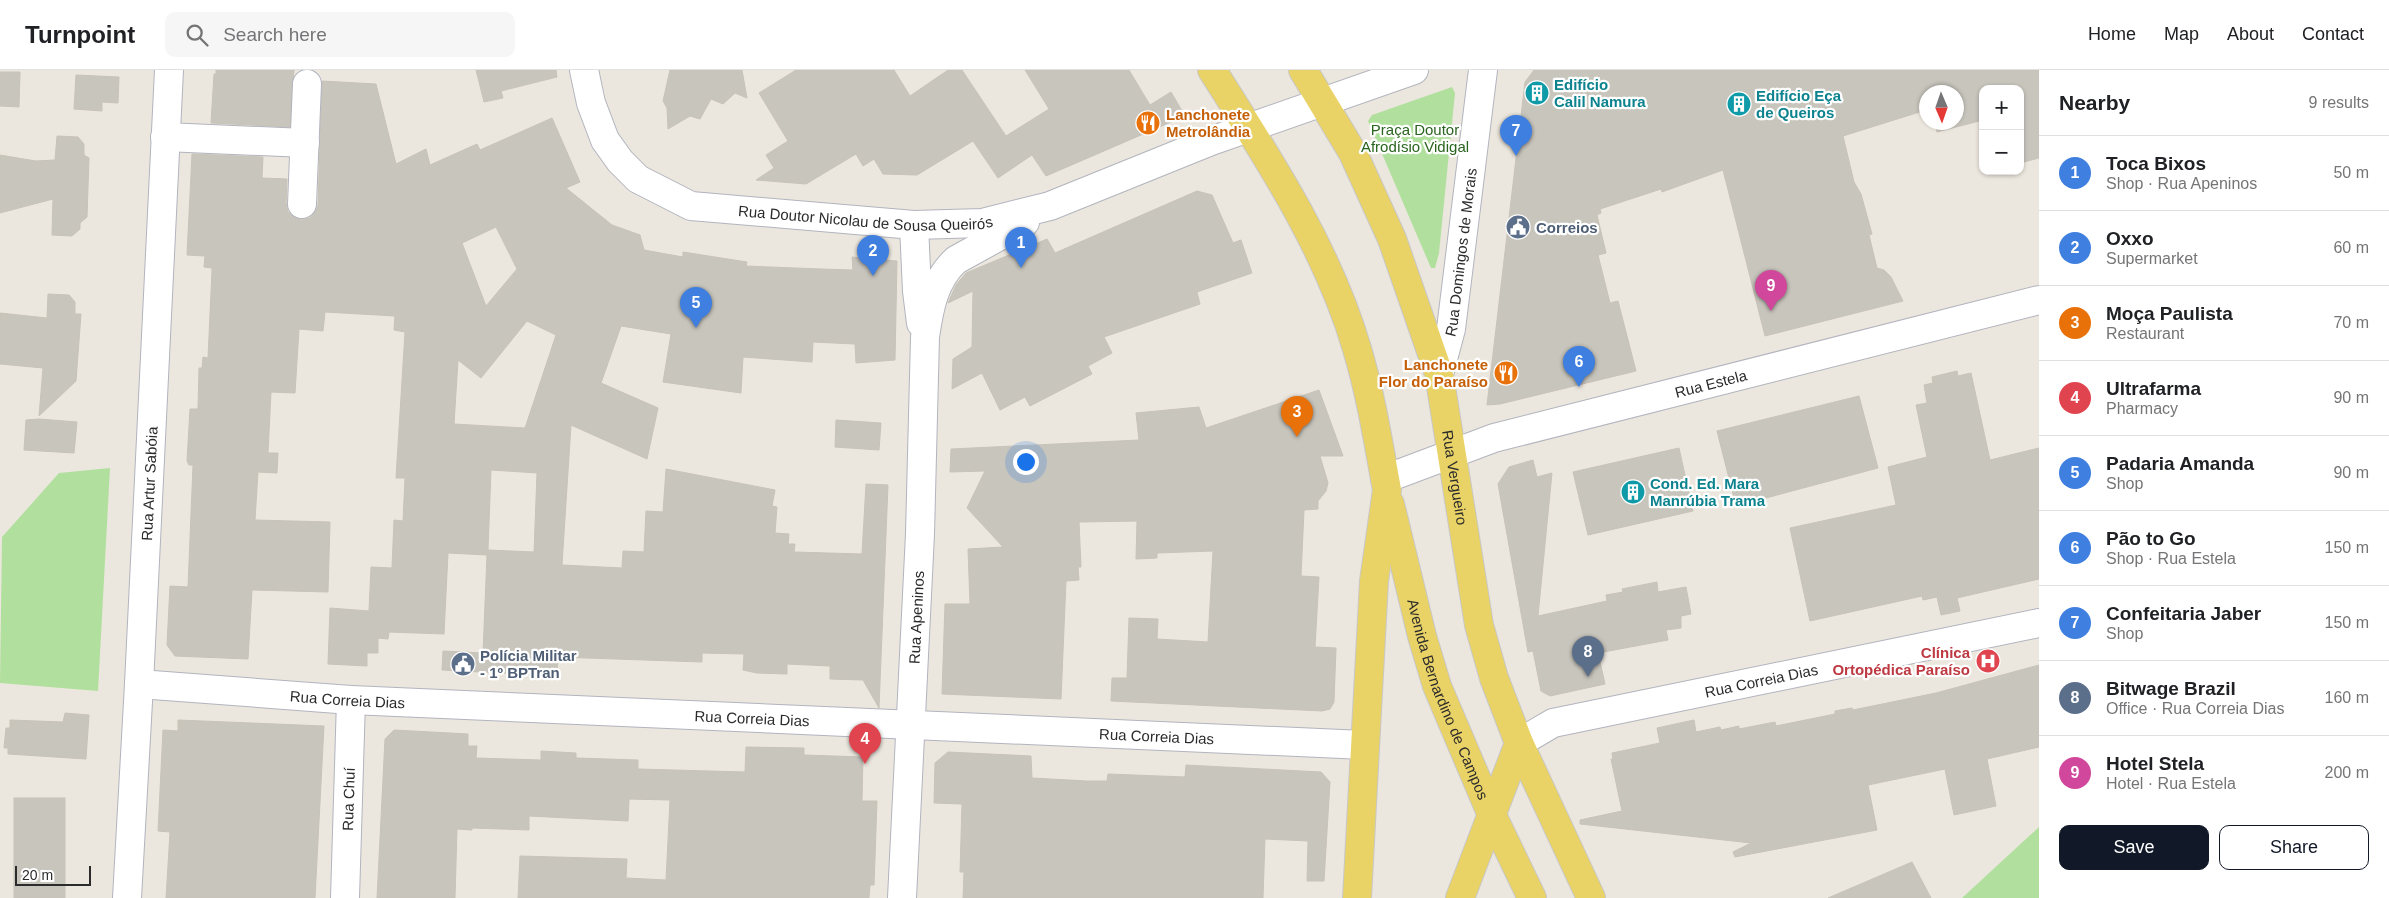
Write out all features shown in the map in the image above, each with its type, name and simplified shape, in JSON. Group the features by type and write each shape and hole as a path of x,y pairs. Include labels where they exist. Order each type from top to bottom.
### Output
{"main road":[{"path":"1212,70 1248,127 1313,241 1340,303 1357,348 1370,398 1386,485 1374,580 1357,898"},
{"name":"Rua Vergueiro","path":"1303,70 1353,153 1378,205 1392,239 1439,374 1450,456 1479,625 1494,678 1519,743"},
{"name":"Avenida Bernardino de Campos","path":"1386,485 1429,661 1452,722 1491,814 1532,898"},
{"path":"1460,898 1519,743"},
{"path":"1519,743 1591,898"}],"street":[{"name":"Rua Artur Sabóia","path":"127,898 139,684 164,137 169,70"},
{"name":"Rua Doutor Nicolau de Sousa Queirós","path":"584,70 591,104 605,140 620,161 638,178 691,206 914,225 982,223 1050,206 1248,127 1414,70"},
{"name":"Rua Domingos de Morais","path":"1439,374 1451,329 1483,70"},
{"path":"302,204 307,84"},
{"path":"164,137 305,143"},
{"name":"Rua Apeninos","path":"902,898 909,724 920,534 924,337 929,309 938,285 948,267 956,260 1050,206"},
{"name":"Rua Apeninos","path":"914,225 919,312 924,337"},
{"name":"Rua Estela","path":"1386,485 1494,438 2039,300"},
{"name":"Rua Correia Dias","path":"1519,743 1553,723 2039,623"},
{"name":"Rua Correia Dias","path":"139,684 351,700 1364,745"},
{"name":"Rua Chuí","path":"344,898 351,700"}],"green space":[{"name":"Praça Doutor Afrodísio Vidigal","path":"1452,87 1455,93 1439,253 1435,268 1431,268 1368,121 1372,115"},
{"path":"110,468 98,691 0,683 2,537 59,473"},
{"path":"2039,827 2039,898 1962,898"}],"building":[{"path":"216,70 294,70 290,127 211,123 214,74 216,74"},
{"path":"476,70 556,70 557,77 501,91 503,98 484,102"},
{"path":"670,70 742,70 747,98 735,93 723,104 711,99 700,119 690,116 668,129 667,108 663,101"},
{"path":"796,70 894,70 910,96 948,70 962,70 1006,136 1049,109 1025,70 1129,70 1150,105 1171,92 1185,116 1046,176 1032,155 998,178 973,141 917,175 883,174 874,159 863,166 856,154 806,184 756,180 774,168 766,155 788,141 759,93"},
{"path":"1534,70 2039,70 2039,158 2024,162 2024,85 1979,85 1979,121 1964,125 1964,85 1919,85 1919,112 1843,136 1854,182 1861,194 1872,234 1869,235 1877,268 1884,270 1891,277 1903,301 1765,336 1723,170 1662,192 1661,189 1600,209 1601,213 1597,215 1606,253 1598,255 1610,303 1618,301 1636,371 1500,404 1487,405 1525,82"},
{"path":"0,72 20,72 19,107 0,106"},
{"path":"76,75 119,77 118,103 102,102 102,111 74,109"},
{"path":"322,81 376,84 396,164 426,149 430,165 477,144 480,150 552,118 580,182 566,188 612,225 640,235 644,250 683,257 683,252 747,262 746,266 853,270 852,257 897,261 895,360 856,363 855,344 813,342 812,362 743,357 741,393 663,382 671,334 621,326 601,383 658,408 647,459 571,425 562,565 622,568 623,551 644,552 646,511 663,512 666,469 775,490 772,506 777,507 775,533 789,534 788,544 795,544 794,552 862,554 866,484 888,485 879,708 863,680 830,679 830,666 787,664 787,674 757,673 743,670 744,654 702,653 702,662 558,657 557,676 442,670 443,651 483,653 487,555 448,553 444,634 389,632 388,639 378,638 378,653 367,653 367,666 328,664 330,608 369,611 371,567 392,568 394,520 403,521 405,478 396,478 405,332 394,330 395,316 325,312 323,331 299,329 295,393 271,392 268,453 278,453 277,473 258,472 255,520 330,522 328,592 252,590 248,659 175,656 167,645 170,586 188,587 193,465 189,465 187,461 190,409 198,409 199,368 202,368 203,357 208,358 212,271 212,268 204,267 205,256 187,255 192,154 263,157 262,178 287,179 286,203 288,212 301,220 310,218 318,205","holes":["496,227 517,269 486,306 462,243","527,321 556,335 525,428 454,424 458,360 481,378","491,470 537,473 534,552 488,550"]},
{"path":"57,136 78,137 84,144 84,155 89,158 87,217 80,223 80,229 72,236 52,235 53,199 0,213 0,155 36,161 55,160"},
{"path":"1197,191 1212,195 1233,243 1241,240 1252,273 1197,292 1200,304 1104,337 1112,353 1088,366 1092,374 1030,406 1025,397 1000,410 982,373 952,389 953,359 972,347 973,291 948,303 956,285 966,273 1047,239 1055,253"},
{"path":"48,294 69,295 75,302 75,314 81,314 76,381 39,416 43,368 0,364 0,313 47,318"},
{"path":"1957,371 1958,376 1971,373 1990,460 2039,448 2039,579 1957,598 1960,611 1941,615 1937,597 1923,600 1922,596 1810,621 1790,528 1896,505 1888,467 1927,457 1916,405 1927,403 1924,385 1933,383 1932,377"},
{"path":"1319,390 1343,456 1320,456 1328,483 1326,491 1318,501 1318,509 1304,510 1301,576 1319,577 1315,647 1336,648 1334,702 1330,709 1322,711 1111,701 1112,678 1127,678 1129,618 1158,619 1157,639 1208,642 1213,551 1157,553 1157,558 1136,559 1137,521 1079,522 1081,567 1078,567 1079,580 1066,581 1061,699 942,694 945,604 970,604 968,549 1003,547 967,508 985,471 950,472 951,449 1139,440 1136,413 1199,407 1206,428"},
{"path":"1859,396 1878,468 1736,506 1717,431"},
{"path":"39,419 77,422 74,453 24,450 26,420"},
{"path":"836,420 881,423 879,450 835,447"},
{"name":"Cond. Ed. Mara Manrúbia Trama","path":"1679,448 1693,511 1588,535 1573,472"},
{"path":"1533,460 1537,477 1552,473 1538,616 1607,601 1606,595 1623,592 1622,589 1657,582 1658,592 1686,587 1691,614 1681,616 1681,628 1666,630 1668,640 1598,653 1605,684 1550,696 1541,691 1533,651 1528,652 1498,484 1509,467"},
{"path":"2039,665 2039,747 1987,759 1996,806 1954,815 1945,769 1868,785 1877,830 1735,857 1733,852 1751,843 1580,824 1580,820 1622,811 1611,759 1613,759 1612,753 1660,743 1657,728 1694,720 1696,732 1720,727 1721,730 1739,726 1739,729 1775,722 1776,726 1835,714 1835,711 1852,708 1853,710 1936,693"},
{"path":"65,713 89,715 86,759 8,754 8,748 4,748 6,728 10,728 10,720 63,722"},
{"path":"178,720 324,726 315,898 166,898 170,832 158,831 163,730 178,731"},
{"path":"394,730 468,734 468,746 477,746 476,758 541,760 541,751 576,753 576,758 638,760 638,769 745,772 746,747 804,748 804,755 863,757 862,801 877,801 874,885 870,885 869,898 518,898 520,856 627,859 626,878 666,880 670,800 629,799 628,821 529,816 529,830 457,829 455,898 377,898 385,739"},
{"path":"948,752 1031,756 1032,778 1087,781 1107,781 1108,774 1185,777 1186,765 1321,772 1330,782 1324,881 1307,881 1308,841 1265,839 1263,898 963,898 964,872 960,872 962,804 934,803 935,763"},
{"path":"14,798 65,798 65,898 14,898"},
{"path":"1912,862 1931,898 1828,898"}],"place":[{"name":"Edifício Calil Namura","path":"1537,93"},
{"name":"Edifício Eça de Queiros","path":"1739,104"},
{"name":"Lanchonete Metrolândia","path":"1148,123"},
{"name":"Confeitaria Jaber","path":"1516,156"},
{"name":"Correios","path":"1518,227"},
{"name":"Toca Bixos","path":"1021,268"},
{"name":"Oxxo","path":"873,276"},
{"name":"Hotel Stela","path":"1771,311"},
{"name":"Padaria Amanda","path":"696,328"},
{"name":"Lanchonete Flor do Paraíso","path":"1506,373"},
{"name":"Pão to Go","path":"1579,387"},
{"name":"Moça Paulista","path":"1297,437"},
{"name":"Cond. Ed. Mara Manrúbia Trama","path":"1633,492"},
{"name":"Clínica Ortopédica Paraíso","path":"1988,661"},
{"name":"Polícia Militar - 1º BPTran","path":"463,664"},
{"name":"Bitwage Brazil","path":"1588,677"},
{"name":"Ultrafarma","path":"865,764"}]}
